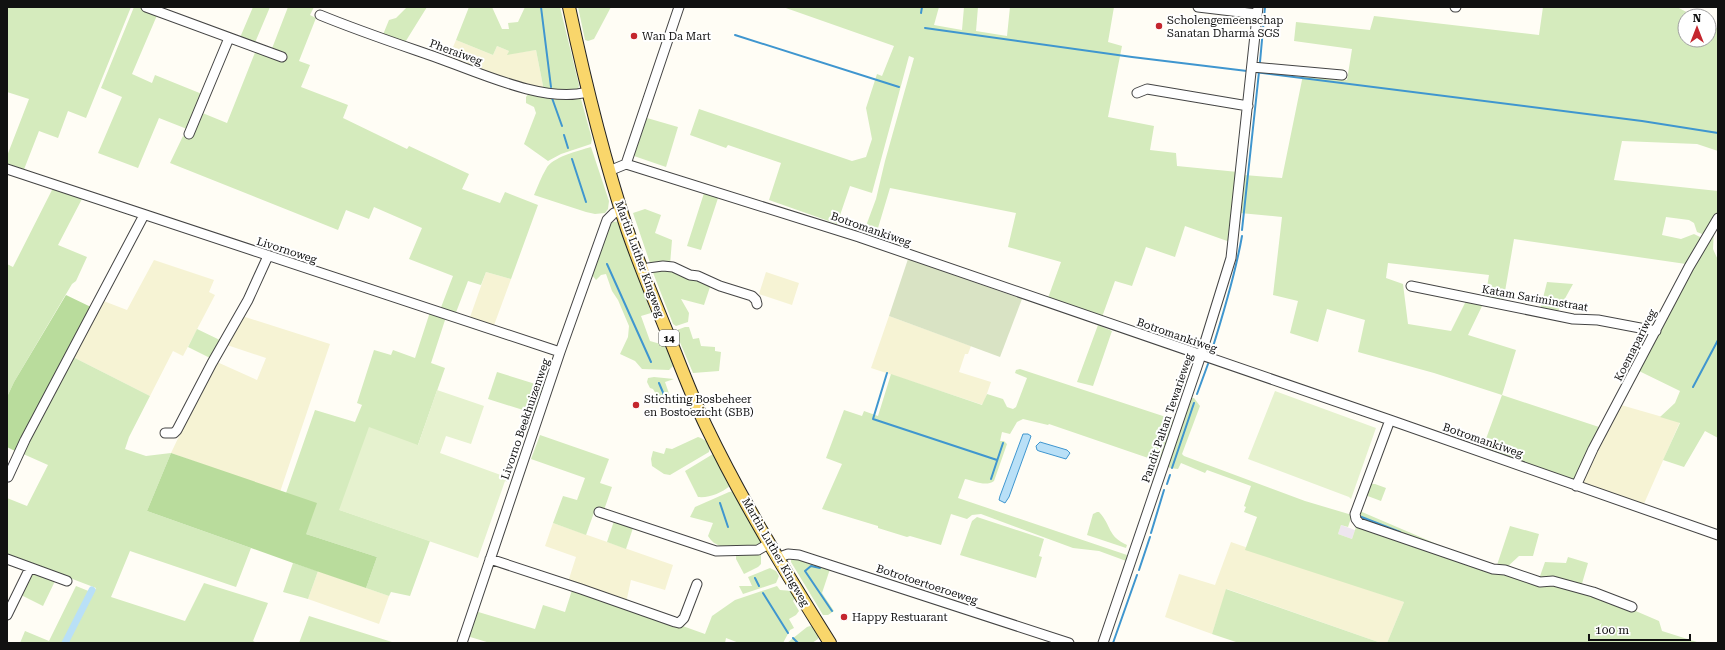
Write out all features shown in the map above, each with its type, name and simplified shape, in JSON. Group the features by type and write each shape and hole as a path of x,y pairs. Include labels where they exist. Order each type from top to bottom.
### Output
{"main road":[{"name":"Martin Luther Kingweg","path":"569,7 587,92 622,212 650,289 706,424 743,497 777,558 830,643"}],"street":[{"path":"146,7 282,57"},
{"path":"610,171 626,164 679,7"},
{"path":"1198,7 1257,10"},
{"name":"Pandit Paltan Tewarieweg","path":"1104,643 1200,356 1230,258 1248,106 1257,10"},
{"name":"Pheraiweg","path":"320,16 361,32 527,89 566,95 577,95 587,92"},
{"path":"189,134 229,38"},
{"path":"1252,67 1342,75"},
{"path":"1137,93 1147,89 1248,106"},
{"name":"Botromankiweg","path":"626,164 859,237 1200,356 1390,420 1718,536"},
{"name":"Livornoweg","path":"7,169 560,352"},
{"name":"Livorno Beekhuizenweg","path":"462,643 560,352 607,220 614,213 622,212"},
{"path":"8,477 25,440 144,215"},
{"name":"Koemapariweg","path":"1576,486 1689,267 1718,218"},
{"path":"165,433 174,433 177,430 248,300 268,256"},
{"path":"648,268 663,266 673,267 690,275 698,276 720,286 752,296 756,300 757,304"},
{"name":"Katam Sariminstraat","path":"1411,286 1573,319 1598,320 1656,331"},
{"path":"1390,420 1356,514 1356,519 1359,523 1493,569 1505,570 1540,582 1553,581 1593,592 1632,607"},
{"path":"599,512 716,551 758,550 770,543"},
{"name":"Botrotoertoeroeweg","path":"777,558 788,554 799,555 1069,643"},
{"path":"7,558 67,581"},
{"path":"490,559 679,623 684,618 697,584"},
{"path":"7,614 30,568"}],"shaded area":[{"path":"456,40 493,55 497,46 509,51 508,54 536,50 544,91 448,59"},
{"path":"154,260 214,280 209,292 215,295 183,356 173,351 150,396 73,357 101,300 127,310"},
{"path":"486,272 511,279 493,328 469,320"},
{"path":"766,272 799,283 792,305 759,294"},
{"path":"242,316 330,344 280,492 171,453 203,386 217,362 257,380 266,358 227,345"},
{"path":"889,316 971,346 968,354 965,354 959,372 991,382 983,405 871,368"},
{"path":"1621,405 1680,422 1643,506 1581,483 1595,451"},
{"path":"553,523 673,565 665,590 631,580 626,603 568,582 576,557 545,546"},
{"path":"1341,525 1355,530 1352,539 1338,534"},
{"path":"1231,542 1404,602 1387,643 1381,643 1227,589 1212,634 1165,617 1179,574 1215,585"},
{"path":"318,571 389,596 379,624 308,599"}],"green space":[{"path":"7,7 131,7 86,118 68,111 58,138 39,131 23,172 7,167 7,156 29,99 7,92"},
{"path":"134,7 141,7 158,13 132,74 152,83 155,75 202,94 187,129 159,118 138,168 98,153 122,97 101,88"},
{"path":"253,7 270,7 254,45 239,40"},
{"path":"288,7 314,7 310,15 316,18 299,61 310,65 301,87 348,105 343,118 407,149 409,146 469,174 462,189 500,203 505,192 538,205 511,279 486,272 481,285 468,281 455,315 440,310 453,276 409,259 422,228 374,207 369,219 346,210 338,230 170,163 183,136 189,139 200,112 227,123 256,50 271,51"},
{"path":"407,7 427,7 404,44 382,37 389,20 396,18"},
{"path":"469,7 492,7 502,29 509,29 508,23 518,22 525,7 560,7 579,85 578,91 544,91 536,50 507,55 509,51 497,46 493,55 456,40"},
{"path":"578,7 611,7 594,39 588,41 585,40"},
{"path":"783,7 939,7 934,25 962,30 964,7 978,7 976,31 1007,36 1010,7 1114,7 1108,42 1122,46 1108,117 1154,126 1150,150 1176,153 1177,166 1238,172 1230,242 1185,226 1175,257 1146,247 1132,286 1115,281 1102,317 1048,298 1061,262 1008,247 1016,213 890,188 875,238 863,234 876,199 914,58 909,56 872,193 850,186 837,224 769,200 781,163 728,145 726,148 690,135 699,109 852,161 866,157 872,139 866,108 877,74 882,76 894,46"},
{"path":"1543,7 1677,7 1679,8 1677,8 1677,48 1717,48 1718,29 1718,151 1697,144 1622,141 1614,180 1718,191 1718,213 1706,232 1702,234 1697,232 1694,223 1689,220 1666,217 1662,235 1681,239 1694,234 1702,238 1686,264 1514,239 1503,303 1485,299 1489,275 1388,263 1386,278 1403,284 1408,324 1451,331 1467,299 1484,302 1468,335 1516,350 1502,395 1434,373 1358,352 1365,320 1327,309 1318,342 1290,333 1298,301 1273,295 1282,217 1240,213 1244,175 1282,178 1303,75 1347,80 1352,49 1294,41 1296,22 1370,30 1374,16 1539,35"},
{"path":"529,93 581,99 592,139 591,144 561,154 548,161 524,144 536,113 534,107 526,103 526,97"},
{"path":"647,118 678,127 666,167 634,156"},
{"path":"591,147 609,201 608,209 605,213 595,214 586,212 534,195 549,165 566,155"},
{"path":"53,188 83,197 58,245 87,257 76,281 72,284 14,382 7,397 7,264 13,267"},
{"path":"705,190 719,195 701,250 687,246"},
{"path":"645,209 661,215 655,233 672,240 670,265 651,265 650,263 633,213"},
{"path":"620,221 651,313 641,316 650,341 664,345 671,357 673,366 669,370 642,369 635,361 620,354 628,337 629,326 618,300 612,291 606,274 601,275 596,280 592,275 610,224"},
{"path":"1714,229 1713,249 1718,260 1718,438 1705,431 1684,467 1663,460 1680,423 1660,417 1675,403 1680,391 1639,371"},
{"path":"908,259 1022,299 1000,357 889,316"},
{"path":"661,268 711,284 704,305 681,299 689,313 688,322 676,326 673,324 652,270"},
{"path":"1547,282 1573,284 1557,313 1540,310"},
{"path":"66,295 93,308 17,452 7,447 7,397 14,382"},
{"path":"430,312 446,317 431,363 445,368 418,445 340,510 430,541 410,596 391,592 389,596 366,588 377,557 306,534 286,493 315,410 355,422 362,405 357,403 374,350 391,355 393,350 415,358"},
{"path":"1098,325 1112,331 1093,386 1077,382"},
{"path":"689,327 693,339 699,338 701,346 715,347 715,351 721,352 719,371 693,373 676,333 677,330"},
{"path":"197,329 224,342 214,360 188,347"},
{"path":"73,357 150,396 129,437 125,449 146,456 171,453 147,511 251,548 236,587 130,551 111,597 185,621 204,583 268,603 253,641 257,643 68,643 96,588 7,554 7,498 27,506 48,465 21,453"},
{"path":"1020,369 1172,419 1174,421 1161,459 1157,461 1049,424 1023,419 1017,422 1010,434 1002,432 1000,441 1004,441 1007,444 994,481 984,484 965,479 958,498 1130,556 1129,562 1099,551 1073,548 981,514 972,515 967,519 951,514 941,545 910,536 907,537 878,528 878,526 822,509 842,464 826,458 844,410 862,416 864,411 878,416 891,374 982,405 987,394 1003,399 1007,407 1013,409 1016,407 1027,378 1015,373 1016,370"},
{"path":"497,372 545,387 536,414 488,399"},
{"path":"654,377 674,379 665,382 672,402 662,404 653,389 650,388 647,382 648,378"},
{"path":"437,390 484,406 471,444 446,436 440,453 509,478 507,482 505,481 478,558 339,510 369,427 418,445"},
{"path":"1275,391 1376,428 1351,499 1248,459"},
{"path":"1502,395 1602,428 1573,480 1483,447"},
{"path":"1190,398 1194,398 1200,406 1182,454 1184,456 1305,501 1352,515 1348,527 1341,525 1338,534 1352,539 1357,524 1553,583 1631,609 1659,621 1662,631 1700,643 1387,643 1404,602 1245,550 1257,517 1244,512 1246,507 1244,506 1251,486 1207,470 1205,473 1181,463 1178,469 1170,468 1166,465"},
{"path":"540,435 609,459 600,483 612,487 604,510 596,507 586,535 553,523 563,496 577,500 585,478 531,459"},
{"path":"698,437 707,442 709,452 670,475 664,474 652,466 651,459 653,451 664,454 666,448 672,449"},
{"path":"171,453 317,503 306,534 377,557 366,588 147,511"},
{"path":"713,454 730,486 723,491 707,497 698,497 685,471"},
{"path":"1369,484 1375,484 1386,488 1381,501 1365,495"},
{"path":"734,491 761,538 761,543 755,548 729,548 717,545 708,536 713,523 690,517 695,507"},
{"path":"1099,512 1103,517 1116,538 1127,545 1126,548 1087,535 1093,514"},
{"path":"1359,512 1453,551 1363,522 1357,514"},
{"path":"977,517 1044,539 1039,556 1042,557 1036,578 960,555 972,521"},
{"path":"614,521 634,525 626,549 607,542"},
{"path":"1510,526 1539,534 1533,556 1519,556 1506,568 1496,568"},
{"path":"736,553 759,553 761,554 761,564 744,574 736,559"},
{"path":"794,557 830,569 822,593 834,611 828,615 823,615 791,562"},
{"path":"1568,557 1588,563 1581,587 1539,579 1545,562 1566,563"},
{"path":"293,563 318,571 308,599 283,592"},
{"path":"770,568 776,571 779,576 776,583 743,594 739,586 752,586 748,577"},
{"path":"32,569 56,579 43,606 19,594"},
{"path":"76,586 91,592 65,643 20,643 25,631 49,641"},
{"path":"777,586 780,590 792,591 795,598 793,601 799,611 796,615 789,619 794,628 790,630 783,643 739,643 726,638 725,643 490,643 467,636 475,611 535,629 543,605 565,612 573,587 705,634 712,616 735,600"},
{"path":"1226,589 1381,643 1239,643 1212,634"},
{"path":"309,616 392,642 299,643"},
{"path":"810,626 815,628 819,634 818,639 812,643 787,643 807,627"}],"water":[{"path":"1023,434 1028,434 1031,436 1009,497 1005,503 999,500 1000,496"},
{"path":"1040,442 1067,450 1070,453 1066,459 1039,451 1037,450 1036,446"}],"waterway":[{"path":"541,7 551,87"},
{"path":"921,13 922,7"},
{"path":"1260,62 1265,7"},
{"path":"925,28 1132,57 1247,71"},
{"path":"735,35 899,87"},
{"path":"1255,72 1642,121 1718,133"},
{"path":"1242,230 1259,72"},
{"path":"552,98 562,126"},
{"path":"564,135 568,148"},
{"path":"572,159 586,202"},
{"path":"1211,353 1232,281 1242,236"},
{"path":"607,264 651,362"},
{"path":"1693,387 1718,340"},
{"path":"1197,394 1208,364"},
{"path":"887,373 873,419 997,460"},
{"path":"659,383 667,402"},
{"path":"1172,468 1194,403"},
{"path":"991,479 1003,443"},
{"path":"1167,484 1170,475"},
{"path":"1151,533 1164,490"},
{"path":"720,503 728,527"},
{"path":"1359,516 1400,532"},
{"path":"1139,570 1150,537"},
{"path":"820,568 811,566 805,571 832,611"},
{"path":"1113,643 1137,575"},
{"path":"755,578 759,586"},
{"path":"65,643 92,590"},
{"path":"763,593 788,633"},
{"path":"793,638 798,643"}],"place":[{"name":"Scholengemeenschap Sanatan Dharma SGS","path":"1159,26"},
{"name":"Wan Da Mart","path":"634,36"},
{"name":"Stichting Bosbeheer en Bostoezicht (SBB)","path":"636,405"},
{"name":"Happy Restuarant","path":"844,617"}]}
